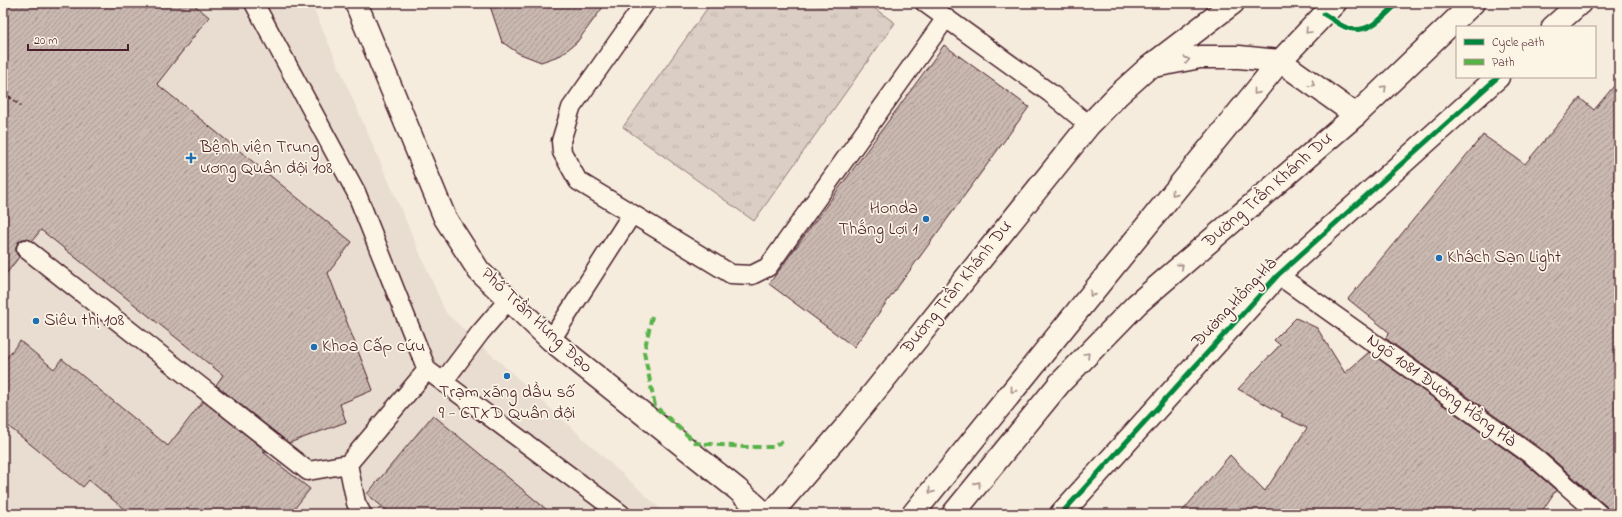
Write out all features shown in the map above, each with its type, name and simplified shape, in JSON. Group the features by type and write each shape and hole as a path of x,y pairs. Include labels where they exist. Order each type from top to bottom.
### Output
{"main road":[{"name":"Phố Trần Hưng Đạo","path":"356,3 445,218 479,270 551,340 737,489 765,514"},
{"name":"Đường Trần Khánh Dư","path":"771,514 850,422 1089,125 1148,67 1233,3"},
{"path":"912,514 1280,61 1335,3"},
{"name":"Đường Trần Khánh Dư","path":"953,514 1060,383 1137,304 1356,115 1473,3"},
{"path":"1554,26 1580,3"},
{"path":"1148,67 1200,57 1239,57 1280,61 1356,115"},
{"name":"Đường Hồng Hà","path":"1061,514 1278,275 1497,78"}],"lane":[{"path":"254,3 356,192 427,370 621,514"},
{"path":"645,3 571,108 561,141 562,152 578,181 731,274 752,275 768,267 946,18"},
{"path":"925,3 1050,93 1089,125"},
{"path":"551,340 632,214"},
{"path":"26,249 308,471 348,464 427,370"},
{"name":"Ngõ 1081 Đường Hồng Hà","path":"1278,275 1534,457 1599,514"},
{"path":"442,382 480,332 509,299"},
{"path":"348,464 356,503 362,514"}],"path":[{"path":"3,92 21,106"}],"shaded area":[{"name":"Bệnh viện Trung ương Quân đội 108","path":"3,3 311,3 446,313 666,514 3,514"}],"green space":[{"path":"711,3 867,3 895,23 754,221 623,127"}],"building":[{"path":"3,3 192,3 209,17 157,84 352,242 328,273 373,390 340,404 346,422 289,443 216,385 223,375 41,230 32,241 22,239 18,242 16,253 19,257 3,278"},
{"path":"489,3 606,3 577,42 561,55 541,62 518,53 502,42"},
{"path":"944,45 1029,107 854,347 769,284"},
{"path":"1619,80 1619,514 1609,514 1606,506 1540,448 1385,338 1390,333 1348,299 1483,135 1525,164 1580,98 1594,110"},
{"path":"1296,318 1317,328 1345,373 1369,352 1527,465 1556,490 1540,514 1180,514 1230,455 1265,491 1307,428 1281,416 1283,414 1238,389 1280,345 1274,340"},
{"path":"20,341 54,369 62,359 168,446 203,401 266,451 263,452 310,489 290,514 130,514 89,480 83,487 3,422 3,362"},
{"path":"433,415 552,514 391,514 367,494"}],"marked path":[{"path":"652,316 644,352 655,406 696,443 745,447 773,447 786,439"}],"cycle path":[{"path":"1324,14 1345,27 1361,29 1374,24 1398,3"},
{"path":"1061,514 1278,275 1497,78"}],"place":[{"name":"Bệnh viện Trung ương Quân đội 108","path":"191,158"},
{"name":"Honda Thắng Lợi 1","path":"926,219"},
{"name":"Khách Sạn Light","path":"1439,258"},
{"name":"Siêu thị 108","path":"36,321"},
{"name":"Khoa Cấp cứu","path":"314,347"},
{"name":"Trạm xăng dầu số 9 - CTXD Quân đội","path":"507,376"}]}
